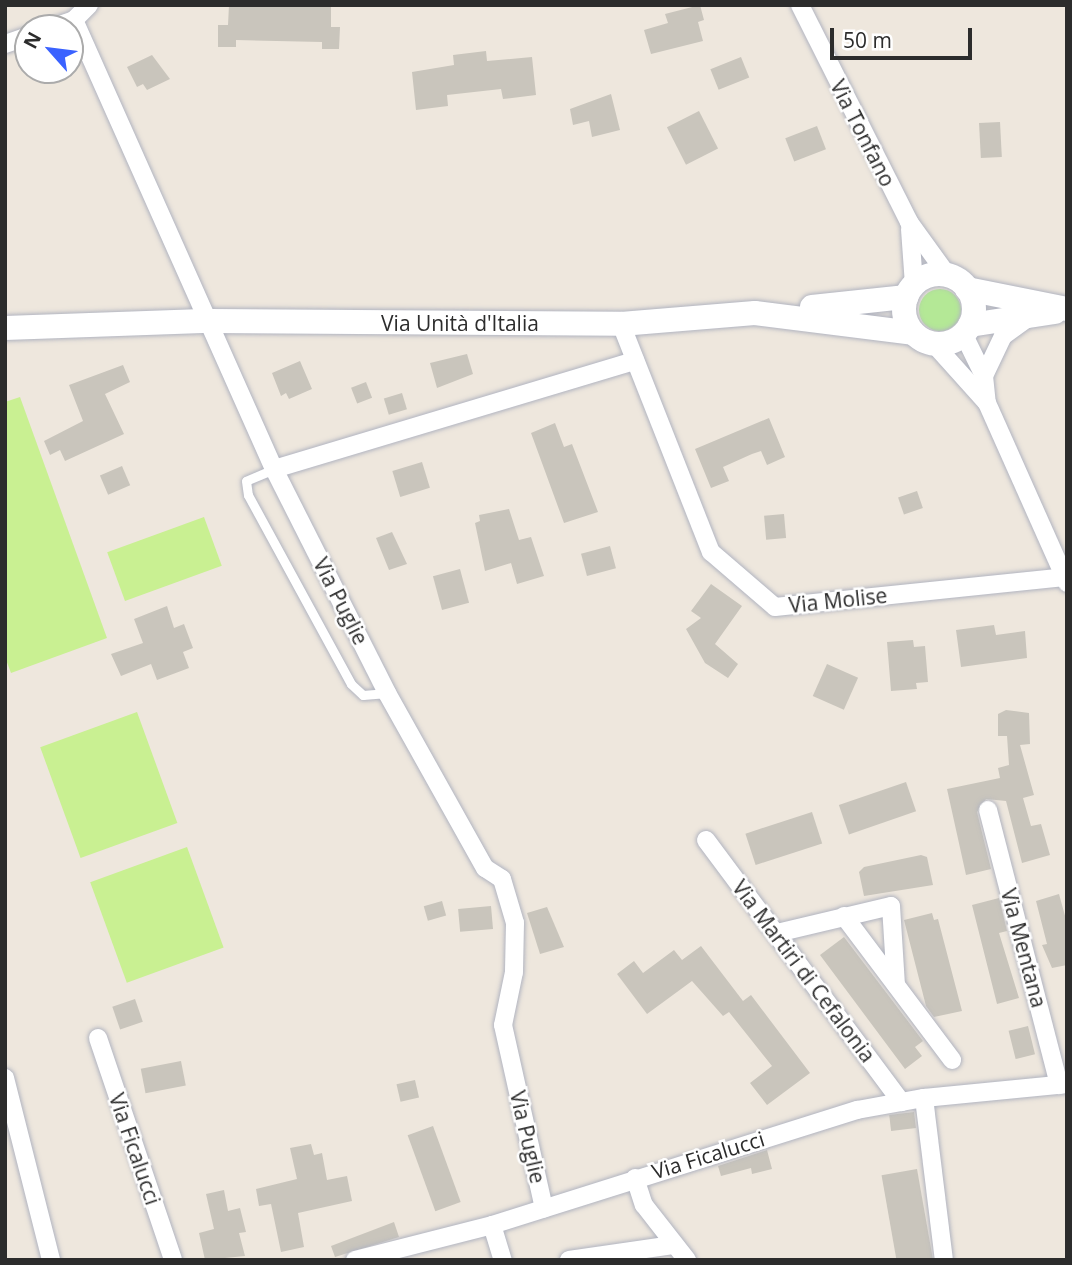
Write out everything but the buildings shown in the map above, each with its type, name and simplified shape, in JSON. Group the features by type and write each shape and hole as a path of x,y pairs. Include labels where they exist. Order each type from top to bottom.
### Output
{"main road":[{"path":"926,276 1067,309 966,329 950,342 924,338 904,312 910,291 926,276"},
{"path":"958,282 973,307 966,329"},
{"path":"755,313 910,291"},
{"name":"Via Unità d'Italia","path":"5,328 210,321 621,324 755,313 924,338"}],"street":[{"name":"Via Tonfano","path":"800,5 909,222"},
{"name":"Via Puglie","path":"84,42 274,469 387,694 485,868 502,879 515,923 514,971 503,1025 544,1208"},
{"path":"909,222 958,282"},
{"path":"909,222 910,291"},
{"path":"984,376 1003,336 1032,316"},
{"name":"Via Molise","path":"621,324 711,552 775,607 1065,580"},
{"path":"966,329 984,376 987,402 1065,580"},
{"path":"924,338 987,402"},
{"path":"274,469 635,361"},
{"name":"Via Mentana","path":"988,810 1063,1085"},
{"name":"Via Martiri di Cefalonia","path":"706,840 901,1102"},
{"path":"776,933 891,906 896,985"},
{"path":"844,916 952,1060"},
{"name":"Via Ficalucci","path":"98,1038 173,1260"},
{"path":"5,1078 51,1260"},
{"name":"Via Ficalucci","path":"355,1260 492,1225 857,1110 923,1098 1063,1085"},
{"path":"923,1098 944,1260"},
{"path":"635,1178 644,1205 687,1260"},
{"path":"492,1225 503,1260"},
{"path":"569,1260 673,1245"}],"lane":[{"path":"274,469 246,481 248,495 351,684 363,695 387,694"}],"green space":[{"path":"940,289 955,295 961,310 955,325 940,331 925,325 919,310 925,295"},
{"path":"20,397 107,638 11,673 5,657 5,402"},
{"path":"204,517 222,566 125,601 107,552"},
{"path":"137,712 177,823 81,858 40,747"},
{"path":"187,847 224,948 127,983 90,882"}]}
